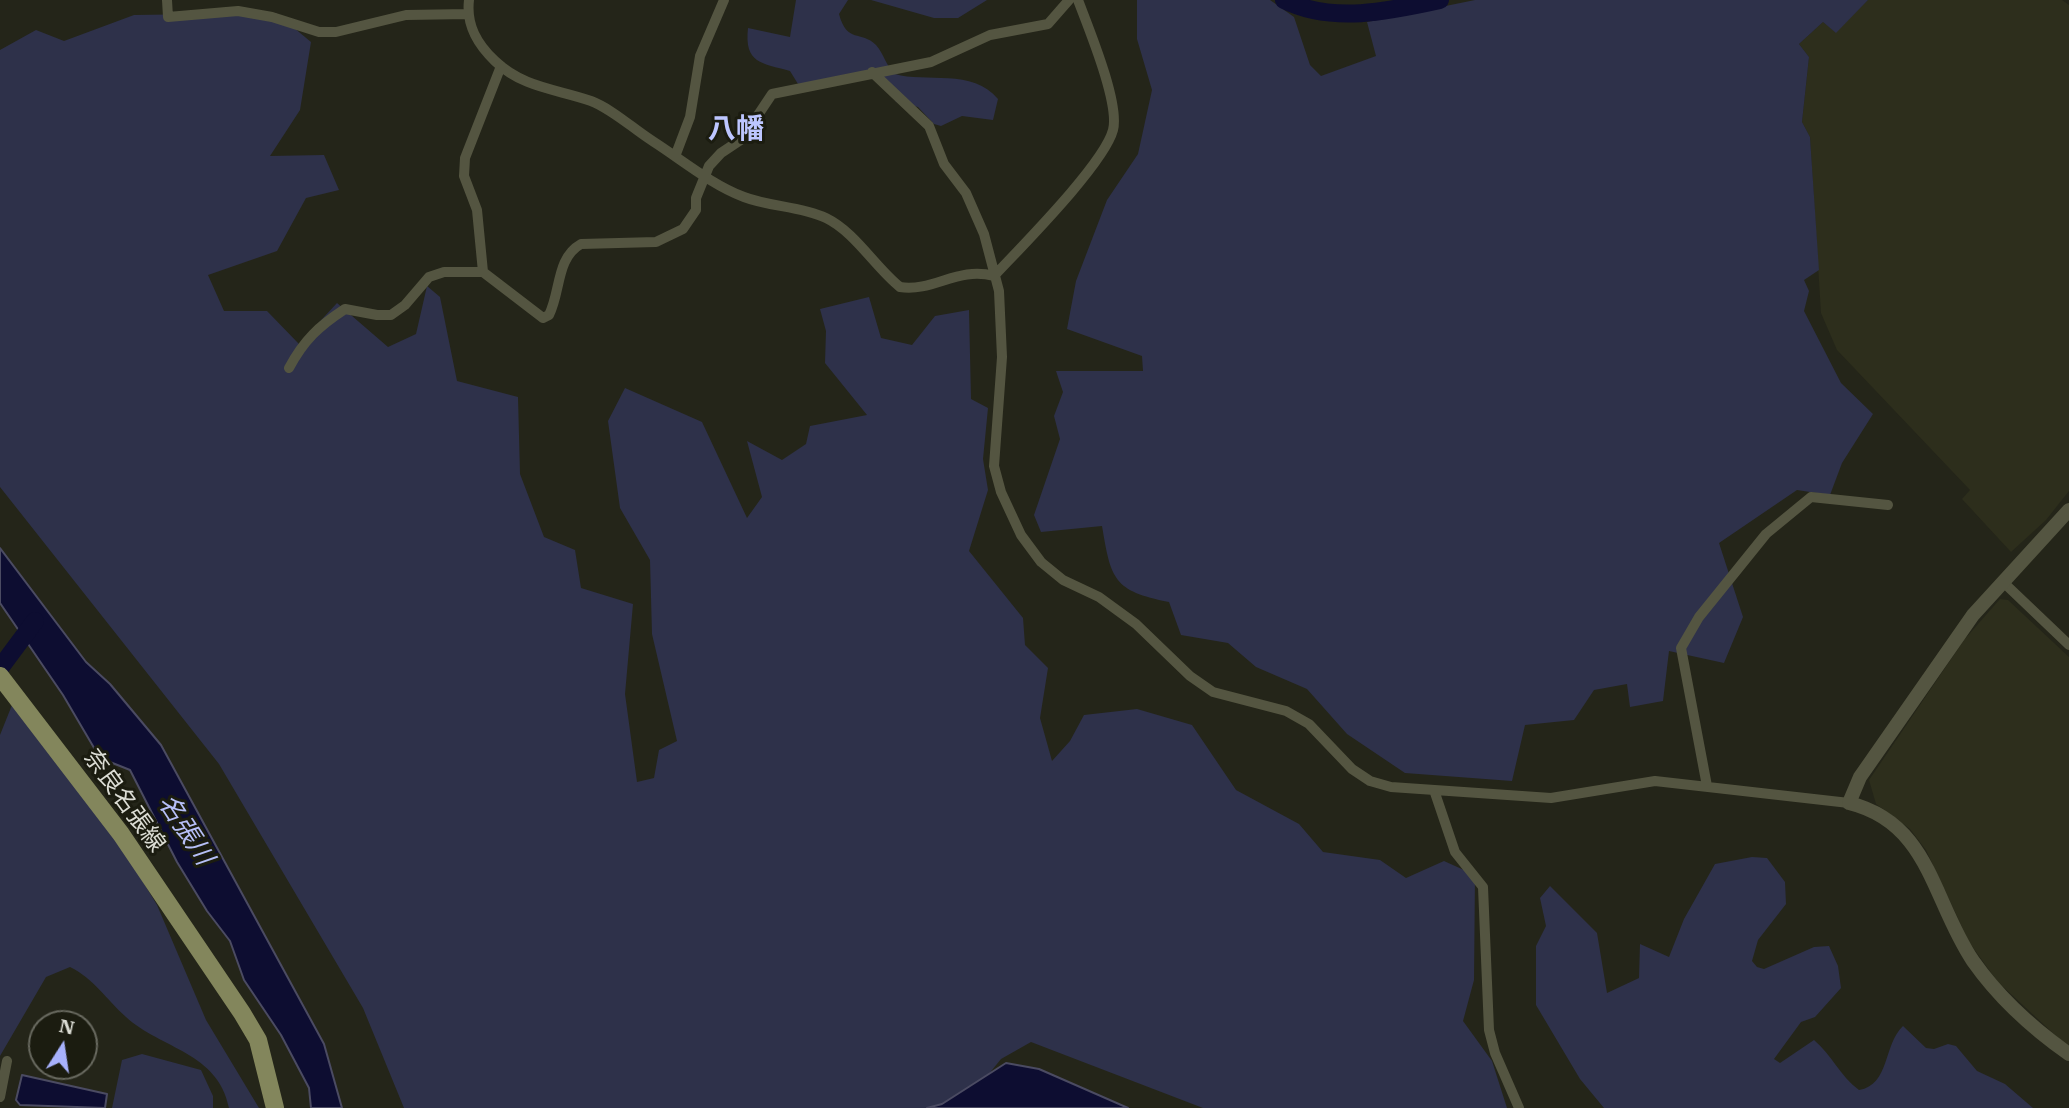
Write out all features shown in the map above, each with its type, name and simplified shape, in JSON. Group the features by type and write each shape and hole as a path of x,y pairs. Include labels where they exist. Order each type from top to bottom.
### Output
{"main road":[{"name":"奈良名張線","path":"3,680 114,824 242,1013 258,1040 275,1108"}],"street":[{"path":"167,0 168,17 238,11 319,32 336,32 406,15 468,14"},
{"path":"469,0 468,14 477,40 501,66 532,86 593,102 676,154 706,177 745,197 791,207 828,219 900,287 929,285 977,271 994,276"},
{"path":"676,154 690,117 700,56 724,0"},
{"path":"289,368 303,343 316,328 345,309 377,316 391,314 405,305 429,277 444,272 483,272 543,318 550,315 571,249 581,244 656,242 672,237 691,220 696,210 696,198 709,166 721,153 742,139 772,94 931,62 990,35 1048,24 1069,0"},
{"path":"994,276 1064,199 1104,147 1113,129 1101,63 1077,0"},
{"path":"483,272 477,209 464,176 465,158 501,66"},
{"path":"872,72 929,126 944,164 966,192 984,234 999,291 1002,357 994,466 1001,492 1021,535 1041,562 1063,580 1099,597 1136,624 1190,676 1213,692 1286,711 1309,724 1352,769 1370,781 1391,787 1551,798 1655,781 1849,803 1878,813 1901,828 1917,849 1951,924 1973,961 2014,1009 2069,1054"},
{"path":"1707,786 1681,648 1699,617 1766,534 1811,497 1888,505"},
{"path":"1849,803 1860,777 1973,615 2069,510"},
{"path":"2002,582 2069,645"},
{"path":"1434,790 1455,852 1483,887 1490,1035 1519,1108"},
{"path":"0,1097 8,1061"}],"shaded area":[{"path":"796,0 848,0 839,14 842,23 850,33 876,45 895,74 976,83 988,89 998,99 993,120 962,116 941,126 934,124 918,107 896,102 880,75 798,84 790,71 757,60 749,49 748,28 790,37"},
{"path":"871,0 987,0 958,18 934,18"},
{"path":"1137,0 1270,0 1294,17 1310,65 1321,76 1376,56 1367,22 1475,0 1868,0 1836,33 1823,22 1799,44 1809,57 1802,122 1810,137 1819,270 1804,280 1809,291 1804,311 1841,383 1873,414 1842,463 1830,495 1797,490 1719,543 1743,617 1724,663 1669,651 1663,701 1630,707 1627,684 1594,690 1574,720 1525,725 1512,781 1405,773 1347,734 1307,689 1256,667 1228,643 1181,635 1169,602 1136,593 1118,580 1108,559 1102,526 1041,532 1034,515 1060,439 1054,416 1063,392 1056,371 1143,371 1142,356 1067,329 1076,281 1107,200 1138,154 1152,90 1137,39"},
{"path":"1868,0 2062,0 2069,5 2069,491 2046,520 2011,552 1962,499 1970,490 1837,350 1821,313 1810,137 1802,122 1809,57 1799,44 1823,22 1836,32"},
{"path":"276,13 311,42 300,110 270,156 324,155 339,190 306,198 277,251 208,275 224,311 267,311 299,344 337,303 388,347 416,334 427,286 440,297 457,381 518,397 520,474 544,537 575,550 581,588 633,604 625,694 637,782 654,778 659,750 677,741 652,634 650,560 620,508 608,421 625,388 702,422 747,518 762,497 747,441 782,460 806,444 810,426 867,415 825,363 826,331 820,309 869,297 881,338 912,345 935,316 969,310 971,399 988,408 983,459 988,490 969,551 1023,618 1025,645 1048,668 1040,718 1052,761 1070,741 1084,715 1137,709 1192,725 1236,790 1299,824 1323,852 1380,860 1406,878 1444,861 1475,875 1474,980 1463,1021 1492,1061 1507,1108 1203,1108 1031,1042 1001,1059 988,1075 942,1104 927,1108 404,1108 363,1008 219,764 0,487 0,50 36,30 64,41 134,15"},
{"path":"2000,599 2008,600 2069,657 2069,1048 1997,981 1969,942 1926,850 1910,829 1876,804 1869,780 1964,640"},
{"path":"12,705 114,834 157,905 206,1020 259,1108 229,1108 223,1089 201,1063 140,1028 93,983 70,967 46,977 0,1056 0,735"},
{"path":"1752,857 1767,858 1785,882 1786,904 1758,940 1752,961 1757,967 1764,969 1814,947 1829,946 1838,966 1841,988 1815,1017 1801,1022 1774,1059 1780,1063 1814,1040 1859,1090 1876,1081 1892,1043 1903,1026 1926,1048 1934,1049 1948,1044 1956,1046 1977,1071 2005,1084 2033,1108 1604,1108 1580,1079 1536,1005 1536,946 1546,926 1540,898 1550,886 1597,933 1607,993 1639,978 1640,944 1669,957 1684,919 1715,864"},
{"path":"142,1054 201,1070 213,1096 213,1108 112,1108 122,1060"}],"water":[{"name":"名張川","path":"0,548 86,662 110,684 161,745 324,1044 342,1108 311,1108 309,1088 281,1035 244,980 230,941 207,911 177,862 130,770 100,758 63,695 0,603"},
{"path":"1006,1063 1039,1069 1128,1108 927,1108 942,1104"},
{"path":"22,1075 28,1076 28,1080 44,1080 107,1094 105,1108 20,1105 16,1100"}],"waterway":[{"path":"1284,0 1322,12 1341,13 1381,11 1440,0"},
{"path":"0,668 35,621"}],"district":[{"name":"八幡","path":"736,130"}]}
